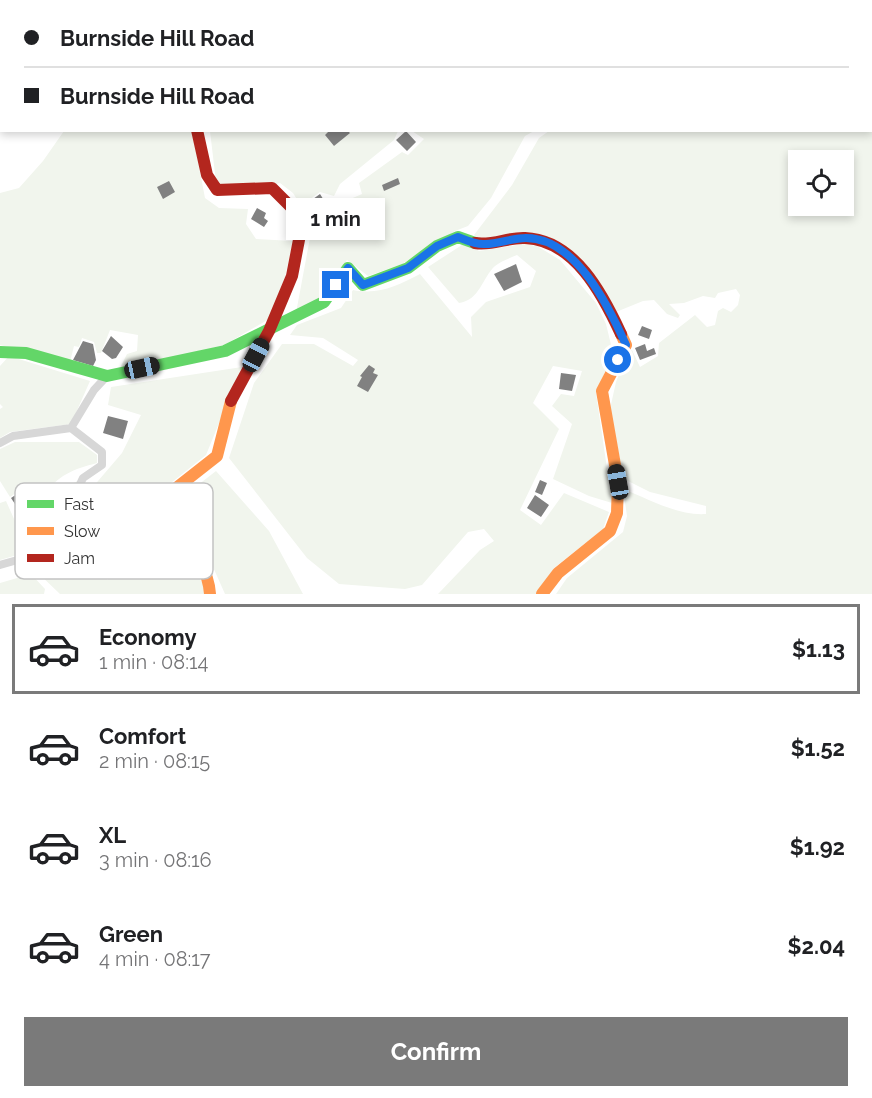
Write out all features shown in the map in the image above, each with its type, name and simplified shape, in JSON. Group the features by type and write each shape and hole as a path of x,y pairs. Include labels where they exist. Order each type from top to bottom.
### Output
{"street":[{"path":"182,483 216,456 231,400 269,331 292,276 303,219 272,188 217,190 207,175 197,132"},
{"path":"0,352 26,353 107,376 225,351 324,302 348,268 363,285 408,268 437,246 458,237 483,245 527,238 550,243 584,270 602,295 626,345 602,391 618,482 617,513 610,531 558,573 543,594"},
{"path":"71,428 94,390 107,376"},
{"path":"0,443 13,436 71,428 102,452 102,465 83,478 81,483"},
{"path":"0,565 15,560"},
{"path":"208,579 210,594"}],"shaded area":[{"path":"63,132 192,132 205,198 219,208 248,209 246,224 256,239 293,241 285,277 269,319 221,347 119,370 127,354 137,351 138,335 110,330 101,353 97,353 94,342 82,338 79,347 74,346 70,362 0,345 0,193 19,188 43,161"},
{"path":"210,132 329,132 325,135 334,146 348,132 398,132 394,140 340,184 334,196 320,192 301,206 293,193 280,183 230,194 216,182"},
{"path":"414,132 532,132 525,136 491,198 468,226 455,231 402,264 368,276 347,260 319,300 296,313 312,227 348,200 362,194 359,183 402,152 408,155 424,139"},
{"path":"548,132 872,132 872,594 556,594 567,578 623,532 627,516 623,489 674,510 706,514 706,506 650,492 624,479 610,409 616,382 628,352 632,350 640,367 658,356 659,343 695,315 707,327 715,325 718,311 723,308 731,312 738,305 740,295 736,289 718,293 715,298 703,296 684,303 669,304 680,315 678,318 667,314 654,300 643,301 616,312 551,241 479,240 474,235 512,185 539,138"},
{"path":"465,243 479,251 523,244 537,246 560,260 596,303 606,324 613,353 596,393 612,503 589,496 553,479 572,424 552,406 561,394 574,396 582,371 553,366 533,403 559,429 520,510 541,525 564,493 609,512 603,529 554,568 537,594 438,594 480,550 494,541 484,529 468,532 422,585 405,589 339,584 307,558 229,458 254,383 282,344 314,344 353,366 358,360 323,338 290,335 297,325 341,308 353,290 380,290 420,274 472,337 471,317 486,302 530,287 536,271 517,255 509,258 495,266 472,298 459,303 428,267"},
{"path":"9,356 90,381 71,424 10,432 0,438 0,409 3,407 0,404 0,366"},
{"path":"242,367 206,455 171,483 96,483 122,453 141,415 108,405 111,387"},
{"path":"15,442 79,442 97,455 97,463 67,474 55,483 15,483 15,494 10,497 0,481 0,449"},
{"path":"216,471 269,531 303,594 225,594 213,567 213,483 201,483"},
{"path":"6,501 15,521 15,556 0,560 0,503"},
{"path":"15,579 36,579 45,589 44,594 0,594 0,583"},
{"path":"44,579 200,579 209,594 60,594"}],"building":[{"path":"328,132 350,133 334,146 325,135"},
{"path":"407,132 416,142 407,151 396,140"},
{"path":"398,178 400,184 384,191 382,185"},
{"path":"169,181 175,192 163,199 157,187"},
{"path":"320,194 327,205 307,216 302,209"},
{"path":"257,208 266,213 264,218 268,221 264,227 251,219"},
{"path":"516,264 522,282 504,291 494,274"},
{"path":"642,326 652,330 649,339 638,335"},
{"path":"111,336 123,347 116,358 112,359 102,351"},
{"path":"83,341 93,344 96,360 93,366 73,360"},
{"path":"645,344 647,351 654,348 656,354 640,360 635,348"},
{"path":"369,365 375,369 373,373 378,375 368,392 357,386 362,377 360,376"},
{"path":"561,373 576,375 572,391 559,389"},
{"path":"108,416 128,421 123,439 103,433"},
{"path":"540,480 547,483 542,495 535,492"},
{"path":"535,495 549,505 541,517 527,508"}],"traffic: fast":[{"path":"0,352 26,353 107,376 225,351 324,302 348,268 363,285 408,268 437,246 458,237 475,243"}],"traffic: slow":[{"path":"542,594 558,573 610,531 617,513 618,482 602,391 626,345 621,334"},
{"path":"183,483 217,456 231,401"},
{"path":"208,579 210,594"}],"traffic: jam":[{"path":"197,132 207,175 217,190 272,188 303,219 292,276 269,331 231,401"},
{"path":"475,243 525,238 543,241 559,248 573,259 596,287 621,334"}],"route":[{"path":"336,285 348,268 363,285 408,268 437,246 458,237 483,245 527,238 550,243 584,270 602,295 626,345 618,360"}]}
